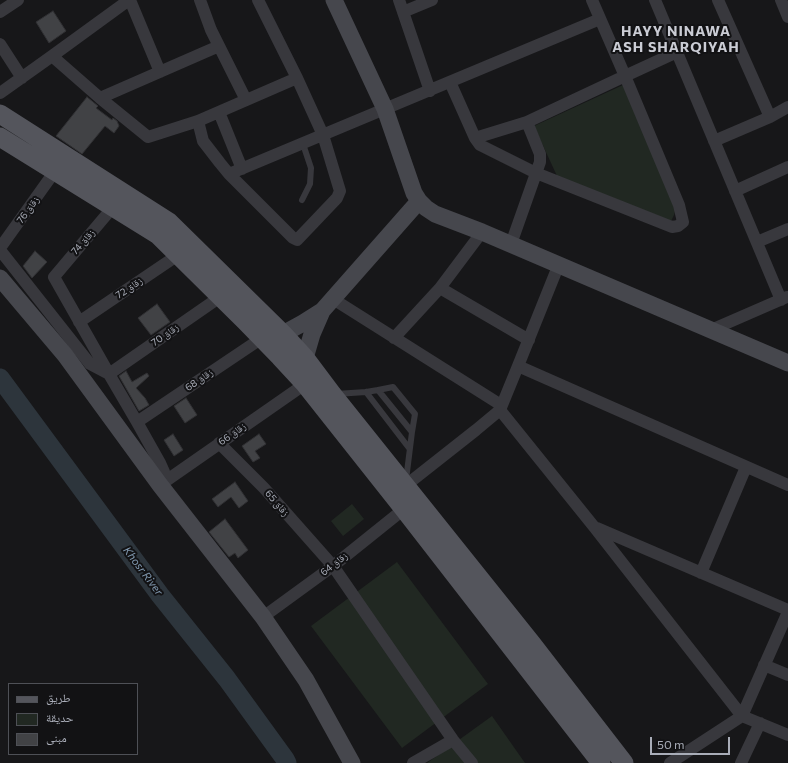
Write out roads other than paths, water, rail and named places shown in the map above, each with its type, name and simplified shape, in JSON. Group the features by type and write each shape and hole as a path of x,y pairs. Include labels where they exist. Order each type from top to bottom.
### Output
{"main road":[{"path":"0,114 169,222 283,334 305,358 405,486 532,644 624,763"},
{"path":"0,137 158,235 262,338 305,384 601,763"}],"street":[{"path":"0,12 18,0"},
{"path":"0,93 130,0 160,72"},
{"path":"200,0 211,30 246,100"},
{"path":"198,121 203,141 229,174 293,238 297,240 337,198 340,191 323,136 297,78 258,0"},
{"path":"334,0 385,109 414,193 426,208 435,214 511,244 711,330 786,360"},
{"path":"399,0 430,91"},
{"path":"403,12 432,0"},
{"path":"450,82 480,146 536,173 672,227 678,226 683,222 679,206 592,0"},
{"path":"655,0 757,242 784,298 711,330"},
{"path":"718,0 770,117"},
{"path":"781,0 788,17"},
{"path":"229,174 600,19"},
{"path":"0,44 22,78"},
{"path":"100,98 220,46"},
{"path":"476,138 527,122 677,52"},
{"path":"52,56 148,138 198,121 297,78"},
{"path":"714,141 770,117 788,107"},
{"path":"219,112 242,169"},
{"path":"511,244 540,162 540,154 527,122"},
{"path":"735,191 788,167"},
{"name":"زقاق 76","path":"0,249 56,171"},
{"path":"283,334 303,324 328,305 419,201"},
{"name":"زقاق 74","path":"79,322 54,277 113,207"},
{"path":"757,242 788,229"},
{"path":"394,338 440,288 482,232"},
{"path":"0,249 90,364 109,374"},
{"name":"زقاق 72","path":"79,322 178,254"},
{"path":"405,486 476,430 501,407 559,264"},
{"path":"0,278 65,355 160,485 263,617 306,680 352,763"},
{"path":"440,288 529,340"},
{"name":"زقاق 70","path":"109,374 220,296"},
{"path":"328,305 394,338 501,407 742,716 788,735"},
{"path":"305,358 312,334 328,305"},
{"path":"79,322 164,472 160,485"},
{"name":"زقاق 68","path":"137,422 262,338"},
{"path":"518,366 788,486"},
{"name":"زقاق 66","path":"160,485 305,384"},
{"name":"زقاق 65","path":"219,443 264,488 333,566 453,740 472,763"},
{"path":"701,573 746,467"},
{"name":"زقاق 64","path":"263,617 333,566 404,509"},
{"path":"595,528 788,611 742,716 670,763"},
{"path":"764,665 788,675"},
{"path":"741,763 760,723"},
{"path":"413,763 453,740"}],"lane":[{"path":"302,200 310,184 311,168 303,144"},
{"path":"332,394 366,392 393,387 415,414 409,448 405,486"},
{"path":"378,390 412,432"},
{"path":"366,392 409,448"}],"waterway":[{"name":"Khosr River","path":"0,378 160,595 227,679 287,763"}],"district":[{"name":"HAYY NINAWA ASH SHARQIYAH","path":"676,40"}]}
